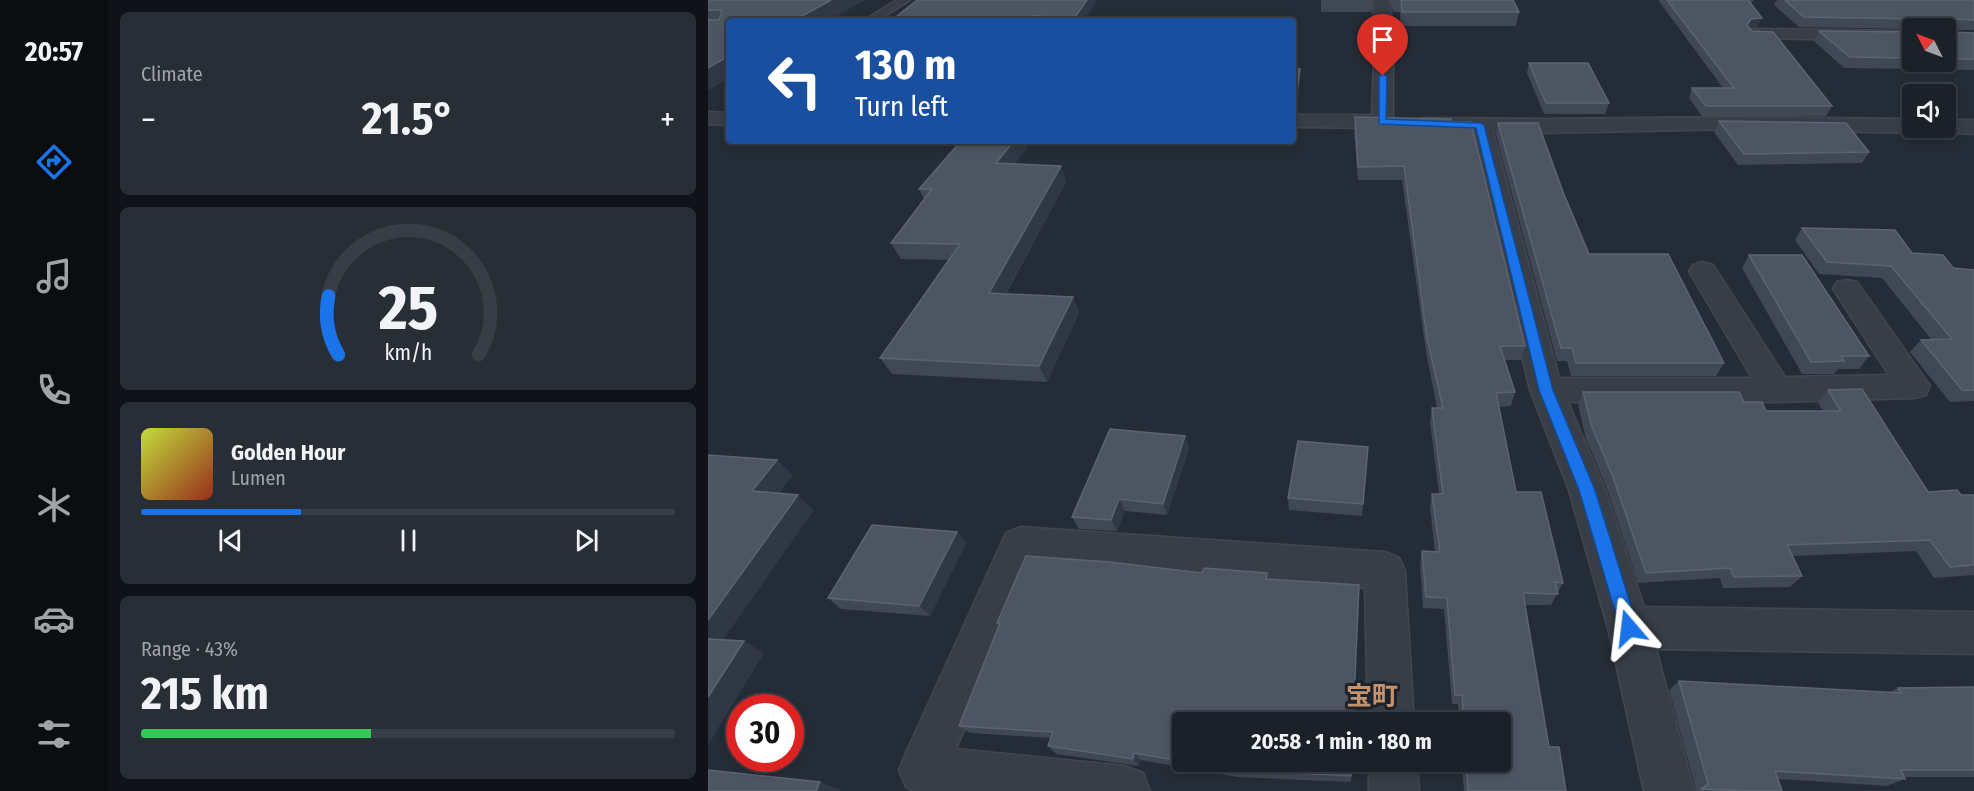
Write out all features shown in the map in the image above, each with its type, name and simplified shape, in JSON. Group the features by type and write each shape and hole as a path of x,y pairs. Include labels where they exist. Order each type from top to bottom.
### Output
{"street":[{"path":"1381,0 1384,30 1382,122"},
{"path":"1754,34 1902,36"},
{"path":"708,118 726,119"},
{"path":"1296,121 1480,125 1735,123 1902,126"},
{"path":"1480,125 1546,390 1587,490 1629,628 1669,791"},
{"path":"1956,127 1974,127"},
{"path":"1703,271 1776,390"},
{"path":"1546,390 1776,390 1914,386 1847,289"},
{"path":"1125,791 923,770 1020,545 1385,571 1391,712"},
{"path":"1629,628 1974,633"},
{"path":"1393,772 1394,791"}],"lane":[{"path":"874,18 905,0"}],"building":[{"path":"708,0 831,0 798,18 726,18 726,58 708,68 708,20 719,20 722,12 708,10"},
{"path":"917,0 1087,0 1075,17 895,18"},
{"path":"1401,0 1513,0 1519,12 1402,12"},
{"path":"1667,0 1748,0 1762,18 1751,19 1747,25 1752,31 1773,32 1832,106 1706,106 1692,88 1734,88"},
{"path":"1785,0 1974,0 1974,20 1804,17"},
{"path":"1819,31 1902,32 1902,58 1850,57"},
{"path":"1956,32 1974,33 1974,59 1956,59"},
{"path":"1529,63 1588,63 1609,103 1546,103"},
{"path":"1296,69 1300,69 1296,96"},
{"path":"1355,117 1451,119 1451,122 1471,122 1525,346 1500,346 1515,392 1496,393 1516,492 1541,492 1563,583 1555,582 1558,594 1523,593 1549,747 1559,747 1566,791 1468,791 1467,772 1511,772 1511,712 1463,712 1462,695 1455,695 1447,598 1426,597 1422,551 1440,552 1432,494 1443,494 1432,408 1443,408 1427,338 1404,166 1358,167"},
{"path":"1719,121 1846,123 1869,152 1744,154"},
{"path":"1498,123 1538,123 1589,254 1668,254 1724,363 1576,363 1572,348 1561,348"},
{"path":"958,144 1012,144 996,163 1061,166 989,293 1073,297 1039,366 880,358 960,244 891,243 932,189 919,189"},
{"path":"1802,228 1895,230 1912,253 1943,255 1953,268 1974,270 1974,390 1962,390 1921,340 1952,339 1891,266 1827,262"},
{"path":"1749,255 1802,255 1869,356 1841,356 1844,361 1811,362"},
{"path":"1862,389 1928,492 1957,490 1961,495 1974,495 1974,565 1950,567 1930,540 1787,545 1802,576 1734,577 1730,568 1646,573 1613,477 1592,427 1583,392 1739,392 1744,402 1762,402 1766,411 1841,411 1828,390"},
{"path":"1110,429 1185,436 1163,504 1119,499 1111,520 1072,517"},
{"path":"1298,441 1368,447 1363,504 1288,498"},
{"path":"708,455 777,460 752,491 798,495 708,620"},
{"path":"872,525 957,532 919,606 828,598"},
{"path":"1026,556 1109,562 1202,573 1204,568 1267,573 1266,579 1359,585 1353,712 1172,712 1172,759 1134,753 1133,759 1048,746 1053,732 959,726 1000,623 997,623"},
{"path":"708,639 744,641 708,697"},
{"path":"1679,681 1901,693 1898,688 1974,687 1974,770 1901,770 1905,779 1775,771 1782,791 1701,789 1708,784"},
{"path":"708,770 820,782 816,791 708,791"},
{"path":"1273,772 1351,772 1351,776"}],"district":[{"name":"宝町","path":"1372,696"}],"route":[{"path":"1383,76 1382,122 1480,125 1546,390 1587,490 1629,628"}]}
